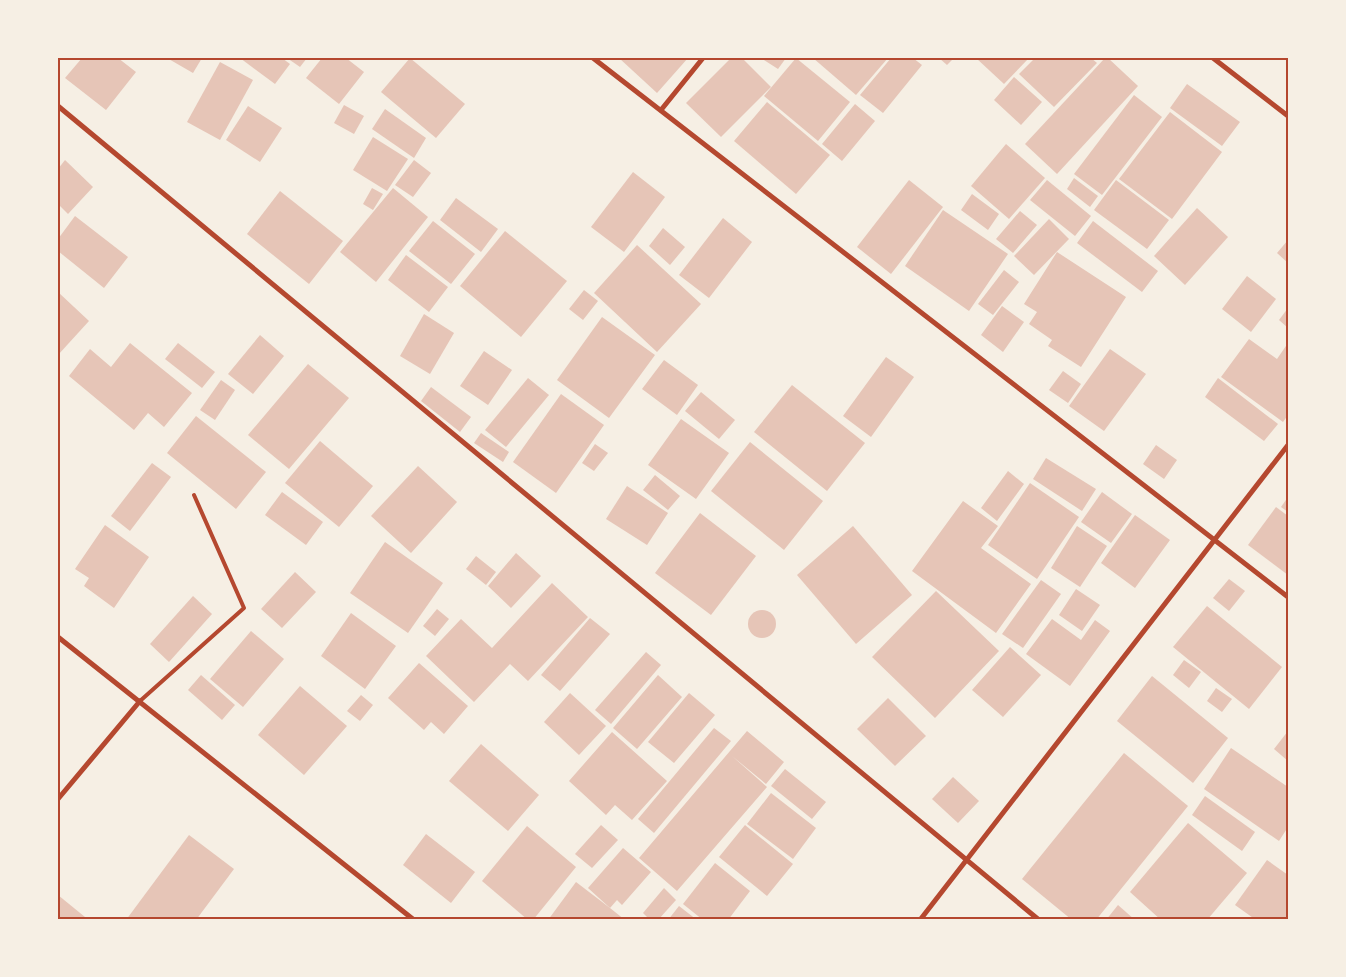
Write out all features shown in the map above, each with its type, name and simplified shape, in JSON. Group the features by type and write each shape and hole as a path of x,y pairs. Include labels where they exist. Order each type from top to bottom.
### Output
{"street":[{"path":"593,58 1216,539 1288,597"},
{"path":"661,110 703,58"},
{"path":"1213,58 1288,116"},
{"path":"58,106 1039,920"},
{"path":"920,920 1288,445"},
{"path":"58,636 414,920"},
{"path":"58,799 140,701"}],"lane":[{"path":"140,701 244,608 194,495"}],"building":[{"path":"82,58 118,58 136,72 106,110 65,78"},
{"path":"167,58 202,58 193,73"},
{"path":"240,58 282,58 290,64 275,84"},
{"path":"287,58 307,58 300,67"},
{"path":"322,58 346,58 364,72 339,104 306,78"},
{"path":"410,58 465,104 436,138 381,92"},
{"path":"619,58 688,58 657,93"},
{"path":"731,58 742,58 771,87 721,137 686,103"},
{"path":"761,58 786,58 778,69"},
{"path":"796,58 850,102 818,141 764,96"},
{"path":"813,58 888,58 856,95"},
{"path":"891,58 913,58 922,65 883,113 860,95"},
{"path":"939,58 954,58 947,65"},
{"path":"976,58 1029,58 1004,84"},
{"path":"1035,58 1091,58 1097,63 1054,107 1019,74"},
{"path":"1105,58 1108,58 1138,86 1057,174 1025,144"},
{"path":"220,62 253,80 220,140 187,122"},
{"path":"1014,77 1042,102 1021,125 994,100"},
{"path":"1187,84 1240,122 1222,146 1170,108"},
{"path":"1134,95 1162,117 1102,195 1074,174"},
{"path":"767,102 830,155 796,194 734,141"},
{"path":"855,104 875,121 842,161 822,144"},
{"path":"344,105 364,116 354,134 334,123"},
{"path":"248,106 282,128 260,162 226,140"},
{"path":"385,109 426,138 414,158 372,129"},
{"path":"1170,112 1222,152 1172,219 1119,179"},
{"path":"373,137 408,159 387,191 353,170"},
{"path":"1006,144 1045,178 1009,219 971,186"},
{"path":"65,160 93,187 68,214 58,204 58,169"},
{"path":"414,160 431,173 413,197 395,185"},
{"path":"633,172 665,197 624,252 591,227"},
{"path":"1074,178 1098,196 1090,207 1067,189"},
{"path":"909,180 943,207 891,274 857,247"},
{"path":"1047,180 1091,216 1075,236 1030,200"},
{"path":"1116,180 1169,220 1147,249 1094,210"},
{"path":"372,188 383,194 373,210 363,204"},
{"path":"393,188 428,217 376,282 340,252"},
{"path":"280,191 343,241 309,284 247,234"},
{"path":"972,194 999,214 988,230 961,210"},
{"path":"456,198 498,229 481,252 440,220"},
{"path":"1197,208 1228,237 1185,285 1154,256"},
{"path":"943,210 1008,254 969,311 905,266"},
{"path":"1020,211 1037,225 1013,253 996,239"},
{"path":"75,216 128,257 104,288 58,251 58,239"},
{"path":"723,218 752,242 709,298 679,275"},
{"path":"1049,219 1069,239 1034,275 1014,256"},
{"path":"433,221 475,254 451,284 409,251"},
{"path":"1093,221 1158,271 1142,292 1077,243"},
{"path":"663,228 685,247 670,265 649,246"},
{"path":"505,231 567,281 521,337 460,286"},
{"path":"1288,240 1288,263 1277,253"},
{"path":"637,245 701,304 657,352 594,293"},
{"path":"1057,252 1126,297 1081,367 1048,346 1052,340 1029,324 1037,312 1024,304"},
{"path":"406,255 448,287 429,312 388,280"},
{"path":"1004,270 1019,282 993,315 978,304"},
{"path":"1247,276 1276,299 1251,332 1222,309"},
{"path":"584,290 598,301 583,320 569,309"},
{"path":"58,292 89,321 58,355"},
{"path":"1002,306 1024,322 1003,352 981,335"},
{"path":"1288,308 1288,328 1279,320"},
{"path":"424,314 454,333 430,374 400,356"},
{"path":"602,317 655,355 609,418 557,380"},
{"path":"260,335 284,356 253,394 228,374"},
{"path":"1249,339 1277,359 1288,343 1288,415 1283,422 1221,377"},
{"path":"130,343 192,393 164,427 148,413 134,430 69,376 90,349 111,367"},
{"path":"178,343 215,372 202,388 165,359"},
{"path":"1110,349 1146,374 1104,431 1069,406"},
{"path":"484,351 512,370 488,405 460,386"},
{"path":"886,357 914,377 871,437 843,416"},
{"path":"664,360 698,385 677,415 642,389"},
{"path":"308,364 349,398 289,469 248,435"},
{"path":"1063,371 1081,384 1068,403 1049,390"},
{"path":"528,378 549,395 506,447 485,430"},
{"path":"1218,378 1278,424 1264,441 1205,397"},
{"path":"221,380 235,390 215,420 200,410"},
{"path":"792,385 865,443 827,491 754,432"},
{"path":"431,387 471,417 460,432 421,401"},
{"path":"701,392 735,420 719,439 685,411"},
{"path":"561,394 604,425 556,493 513,462"},
{"path":"196,416 266,472 236,509 167,453"},
{"path":"681,419 729,453 696,499 648,465"},
{"path":"481,433 509,452 503,462 474,443"},
{"path":"320,441 373,486 339,527 285,483"},
{"path":"750,442 823,501 784,550 711,491"},
{"path":"595,444 608,453 594,471 582,463"},
{"path":"1156,445 1177,460 1164,479 1143,464"},
{"path":"1046,458 1096,489 1082,511 1033,479"},
{"path":"152,463 171,477 130,531 111,516"},
{"path":"418,466 457,502 411,553 371,516"},
{"path":"1008,471 1024,484 997,521 981,508"},
{"path":"655,475 680,496 668,510 643,490"},
{"path":"1030,483 1079,517 1037,579 988,545"},
{"path":"627,486 668,513 647,545 606,519"},
{"path":"282,492 323,522 306,545 265,515"},
{"path":"1102,492 1132,514 1111,543 1081,522"},
{"path":"1288,497 1288,512 1281,507"},
{"path":"963,501 998,526 981,548 1031,584 996,633 912,571"},
{"path":"1276,507 1288,516 1288,575 1248,545"},
{"path":"700,513 756,556 711,615 655,573"},
{"path":"1135,515 1170,540 1135,588 1101,563"},
{"path":"105,525 149,557 114,608 84,586 89,578 75,569"},
{"path":"853,526 912,595 856,644 797,575"},
{"path":"1077,526 1107,546 1080,587 1051,568"},
{"path":"385,542 443,583 408,633 350,593"},
{"path":"516,553 541,576 511,608 488,586"},
{"path":"476,556 496,572 486,585 466,569"},
{"path":"295,572 316,592 282,628 261,609"},
{"path":"1229,579 1245,591 1229,611 1213,598"},
{"path":"1041,580 1061,594 1023,648 1002,634"},
{"path":"552,583 588,617 528,681 510,664 474,702 426,656 461,619 492,648"},
{"path":"1076,589 1100,605 1082,631 1059,615"},
{"path":"936,591 999,651 935,718 872,657"},
{"path":"193,596 212,614 169,662 150,644"},
{"path":"1207,606 1282,667 1249,709 1173,647"},
{"path":"437,609 449,619 435,636 423,626"},
{"path":"762,610 772,614 776,624 772,634 762,638 752,634 748,624 752,614"},
{"path":"351,613 396,646 365,689 321,656"},
{"path":"590,618 610,634 560,691 541,675"},
{"path":"1052,619 1081,640 1095,620 1110,631 1070,686 1026,654"},
{"path":"251,631 284,659 243,707 210,679"},
{"path":"1010,647 1041,675 1003,717 972,690"},
{"path":"646,652 661,665 611,724 595,710"},
{"path":"1184,660 1201,672 1189,688 1173,675"},
{"path":"419,663 468,706 444,734 431,722 424,730 388,698"},
{"path":"201,675 235,705 222,720 188,690"},
{"path":"658,675 682,697 637,749 613,728"},
{"path":"1152,676 1228,738 1193,783 1117,721"},
{"path":"300,686 347,726 304,775 258,735"},
{"path":"1216,688 1232,699 1222,712 1207,701"},
{"path":"570,693 606,726 579,755 544,722"},
{"path":"689,693 715,715 674,763 648,742"},
{"path":"361,695 373,705 360,721 347,711"},
{"path":"888,698 926,736 895,766 857,729"},
{"path":"714,728 731,741 654,833 638,819"},
{"path":"747,731 784,762 766,784 732,756 767,787 677,891 639,858"},
{"path":"1288,731 1288,761 1274,749"},
{"path":"612,732 667,781 632,820 615,805 606,815 569,781"},
{"path":"481,744 539,795 508,831 449,781"},
{"path":"1231,748 1288,787 1288,827 1279,841 1204,789"},
{"path":"1124,753 1188,806 1096,920 1072,920 1022,879"},
{"path":"785,769 826,802 812,819 771,786"},
{"path":"953,777 979,801 958,823 932,799"},
{"path":"771,793 816,828 793,859 747,824"},
{"path":"1205,796 1255,832 1242,851 1192,815"},
{"path":"1188,823 1247,873 1207,920 1161,920 1130,892"},
{"path":"601,825 618,840 592,868 575,854"},
{"path":"745,825 793,864 767,896 719,857"},
{"path":"527,826 576,867 533,920 528,920 482,881"},
{"path":"426,834 475,872 451,903 403,865"},
{"path":"189,835 234,869 196,920 126,920"},
{"path":"623,848 651,872 622,905 617,900 610,908 588,888"},
{"path":"1267,860 1288,875 1288,920 1256,920 1235,905"},
{"path":"715,863 750,891 728,920 703,920 683,904"},
{"path":"576,882 610,908 625,920 548,920"},
{"path":"664,888 676,900 658,920 650,920 643,913"},
{"path":"58,895 85,917 83,920 58,920"},
{"path":"1118,905 1135,920 1106,920"},
{"path":"679,906 697,920 668,920"}]}
